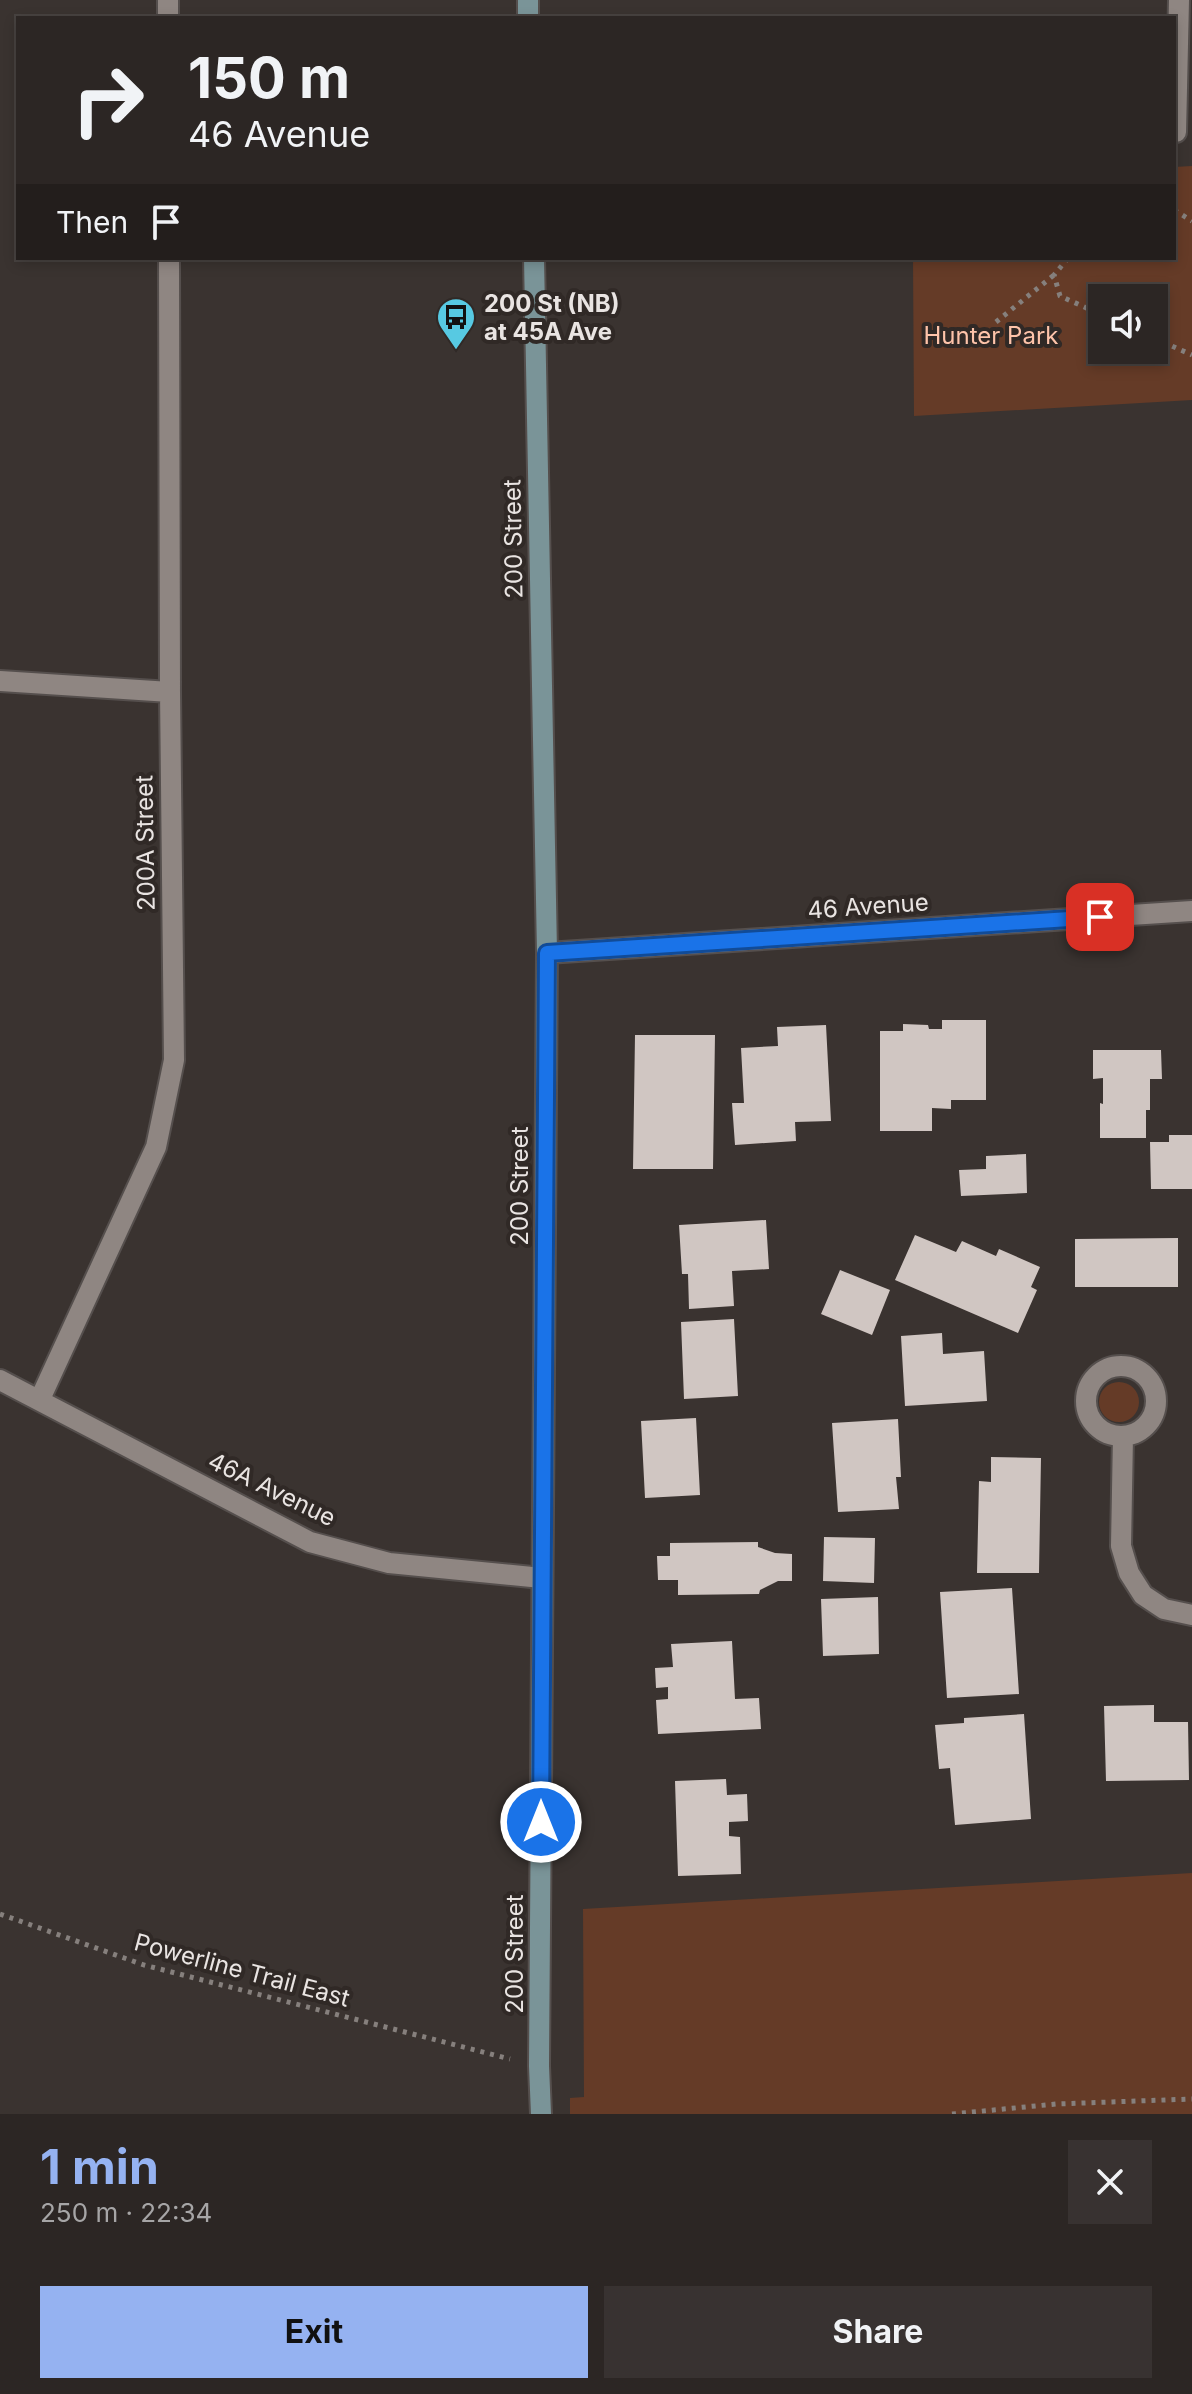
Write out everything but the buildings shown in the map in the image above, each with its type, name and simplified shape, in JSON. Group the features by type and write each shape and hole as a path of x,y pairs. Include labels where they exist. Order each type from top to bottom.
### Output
{"main road":[{"name":"200 Street","path":"534,260 547,953 541,2114"}],"street":[{"path":"1179,0 1181,131"},
{"name":"200A Street","path":"40,1399 156,1147 174,1060 169,260"},
{"path":"0,681 170,692"},
{"name":"46 Avenue","path":"547,953 1192,911"},
{"name":"46A Avenue","path":"0,1380 310,1542 389,1563 542,1578"},
{"path":"1123,1436 1121,1546 1129,1573 1143,1595 1164,1609 1192,1615"}],"path":[{"path":"996,322 1054,275 1066,260"},
{"path":"1054,275 1060,296 1088,309"},
{"path":"1168,344 1192,355"},
{"name":"Powerline Trail East","path":"0,1914 144,1965 478,2051"},
{"path":"952,2114 1056,2104 1192,2099"}],"green space":[{"name":"Hunter Park","path":"1192,166 1192,400 914,416 913,260 1176,260 1176,167"},
{"path":"1119,1382 1133,1388 1139,1402 1133,1416 1119,1422 1105,1416 1099,1402 1105,1388"},
{"path":"1192,1873 1192,2114 570,2114 570,2098 584,2097 583,1909"}],"place":[{"name":"200 St (NB) at 45A Ave","path":"456,351"}],"route":[{"path":"541,1822 547,953 1100,917"}]}
